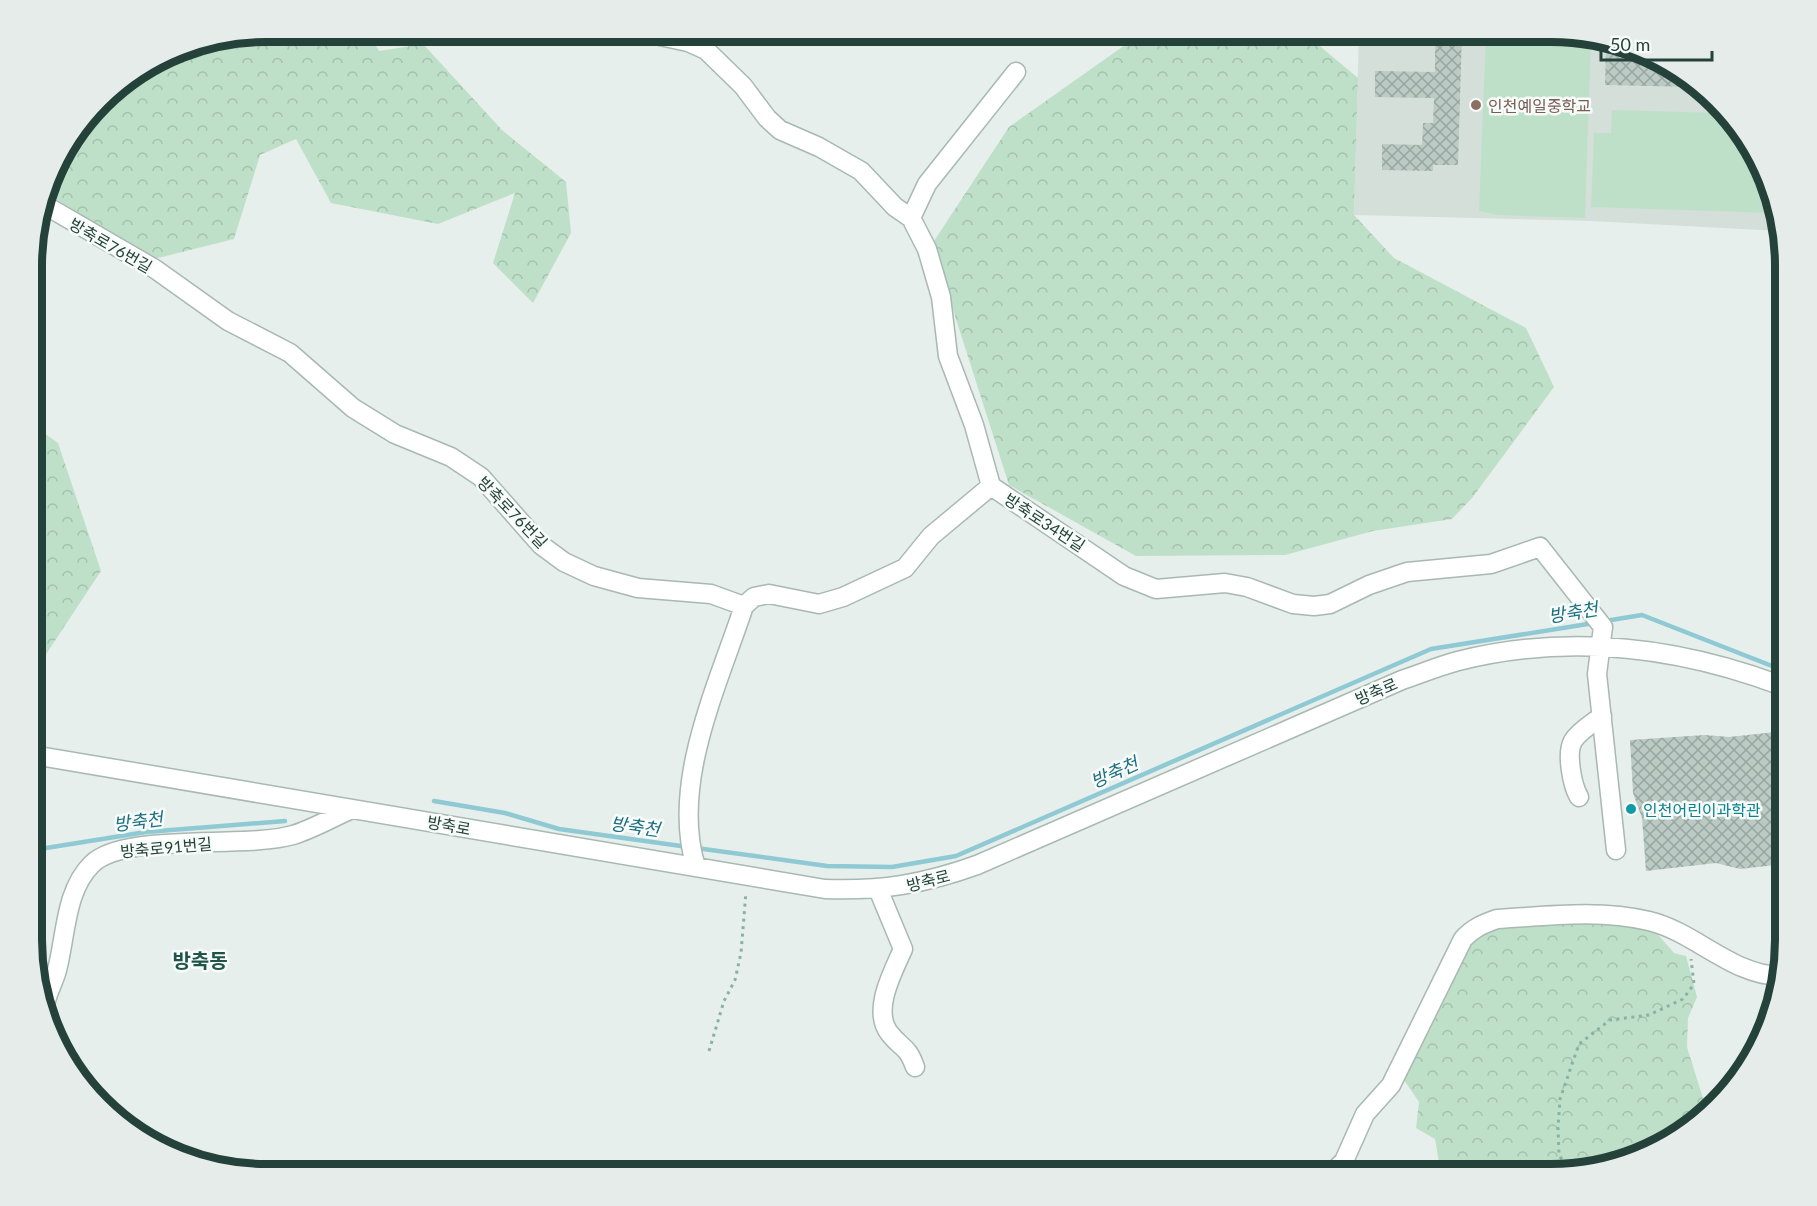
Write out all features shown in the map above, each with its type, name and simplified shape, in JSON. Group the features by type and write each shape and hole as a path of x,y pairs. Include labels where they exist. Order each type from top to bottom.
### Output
{"street":[{"name":"방축로34번길","path":"688,42 706,50 743,86 767,118 780,130 819,147 861,171 896,207 911,218 927,249 941,297 948,356 974,425 991,486 1124,576 1156,589 1225,583 1247,587 1293,604 1314,606 1330,604 1369,585 1407,572 1491,564 1540,547 1593,611 1603,627 1597,674 1616,850"},
{"path":"911,218 927,184 1016,72"},
{"name":"방축로76번길","path":"50,208 155,269 228,321 290,353 353,408 395,434 451,457 481,477 541,544 564,562 594,576 638,588 711,594 744,606"},
{"path":"693,853 688,790 693,761 744,606 754,597 769,594 819,604 843,597 905,568 931,536 991,486"},
{"name":"방축로","path":"42,757 352,809 693,853 747,876 825,889 878,889 938,879 977,865 1402,680 1446,665 1515,651 1582,645 1638,648 1696,659 1742,671 1775,683"},
{"path":"1579,797 1574,790 1571,749 1579,734 1602,716"},
{"name":"방축로91번길","path":"49,994 57,972 75,888 93,862 111,852 131,847 236,842 293,835 352,809"},
{"path":"878,889 903,948 885,996 884,1025 892,1036 909,1050 915,1067"},
{"path":"1339,1164 1365,1114 1390,1085 1463,939 1473,928 1497,919 1592,914 1649,921 1689,938 1757,973 1772,975"}],"path":[{"path":"709,1051 724,1001 735,980 741,953 747,876"},
{"path":"1564,1164 1559,1154 1560,1099 1579,1044 1610,1020 1649,1015 1683,999 1695,984 1689,938"}],"shaded area":[{"name":"인천예일중학교","path":"1359,42 1565,42 1594,46 1636,59 1663,72 1699,98 1729,130 1745,154 1763,194 1772,231 1591,221 1354,215"}],"green space":[{"path":"252,42 373,42 379,51 423,44 502,130 566,182 571,233 533,303 493,263 515,193 438,224 331,203 296,139 260,155 234,239 150,260 53,197 54,194 65,167 88,130 118,98 167,65 223,46"},
{"path":"1132,42 1315,42 1358,78 1354,215 1394,258 1526,328 1554,387 1472,498 1452,519 1373,531 1285,555 1136,556 1009,485 932,244 1009,127"},
{"path":"1486,42 1565,42 1591,46 1585,218 1498,215 1479,211"},
{"path":"1612,110 1714,113 1745,154 1758,181 1768,213 1591,207 1594,133 1611,133"},
{"path":"42,431 58,443 101,571 42,660"},
{"path":"1592,919 1653,929 1674,953 1686,956 1697,997 1688,1018 1687,1047 1704,1103 1687,1118 1650,1141 1594,1160 1565,1164 1439,1164 1435,1139 1416,1128 1419,1102 1400,1074 1463,946 1489,925"}],"building":[{"path":"1426,42 1462,42 1458,165 1433,165 1433,171 1382,170 1382,144 1422,145 1423,123 1433,123 1434,98 1375,97 1375,71 1435,72 1435,44 1426,44"},
{"path":"1606,51 1623,54 1650,65 1685,87 1605,85"},
{"path":"1775,732 1775,865 1740,869 1716,863 1646,871 1642,818 1633,793 1630,740 1705,735 1729,737"}],"waterway":[{"name":"방축천","path":"1605,621 1642,615 1775,667"},
{"name":"방축천","path":"696,848 827,866 892,867 956,856 1431,649 1594,623"},
{"name":"방축천","path":"434,801 505,813 559,829 688,847"},
{"name":"방축천","path":"42,850 146,832 285,821"}],"place":[{"name":"인천예일중학교","path":"1476,105"},
{"name":"인천어린이과학관","path":"1631,809"}],"district":[{"name":"방축동","path":"200,960"}]}
